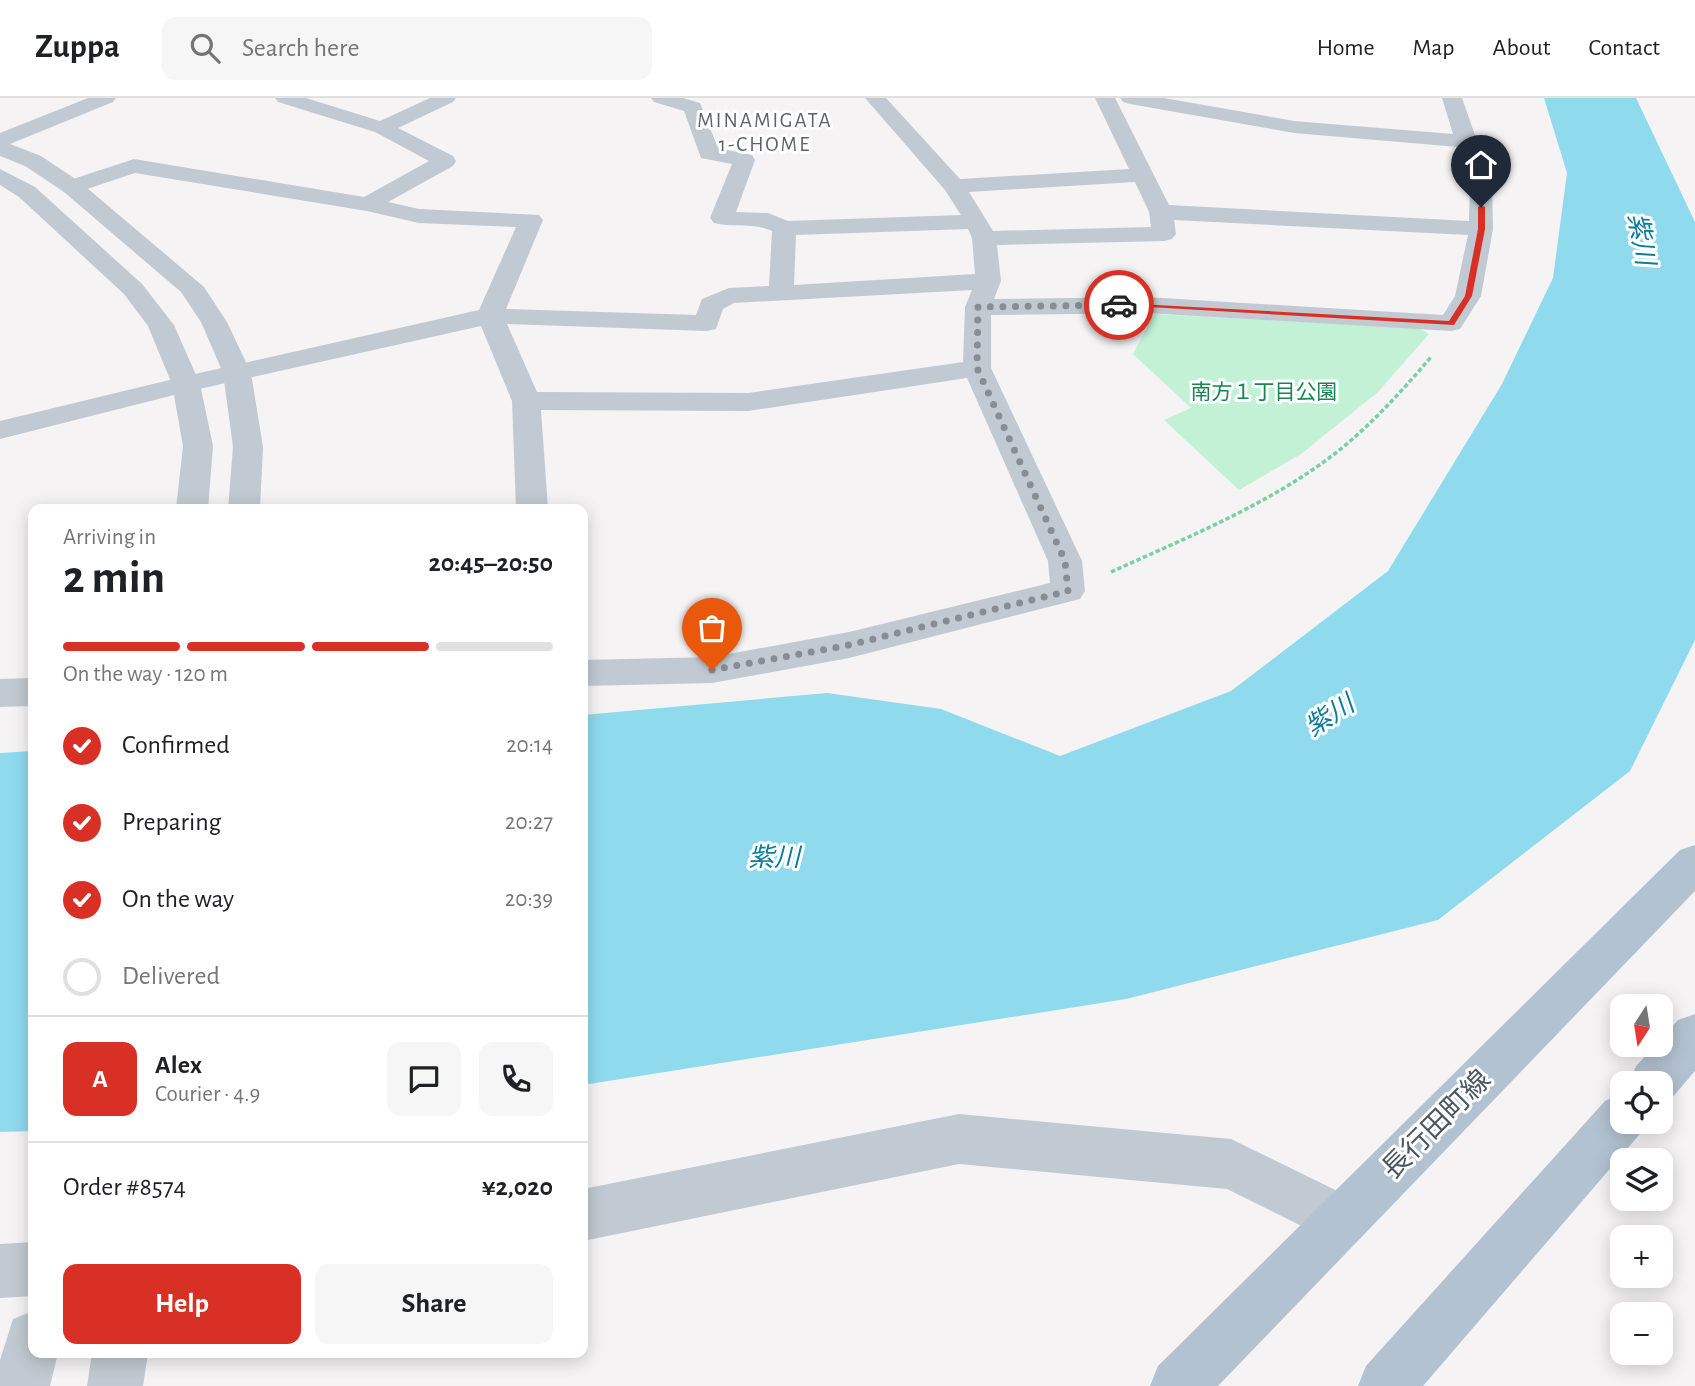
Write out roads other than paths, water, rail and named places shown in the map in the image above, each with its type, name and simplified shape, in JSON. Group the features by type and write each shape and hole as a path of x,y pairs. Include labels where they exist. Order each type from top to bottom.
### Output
{"main road":[{"name":"長行田町線","path":"1178,1386 1695,863"},
{"path":"1664,1071 1695,1036"},
{"path":"1386,1386 1610,1132"}],"street":[{"path":"0,141 106,98"},
{"path":"285,98 382,128 445,161 368,204"},
{"path":"382,128 446,98"},
{"path":"662,98 693,107 709,153 744,160 722,218 768,220 784,228 1164,234 1161,212 1105,98"},
{"path":"588,673 712,670 849,645 1068,591 1065,561 977,368 978,307 988,281 980,230 954,186 875,98"},
{"path":"1130,98 1307,129 1466,141"},
{"path":"978,307 1146,305 1451,323 1468,296 1481,229 1481,184 1452,98"},
{"path":"0,148 33,161 72,187 191,287 214,322 237,373 248,447 244,504"},
{"path":"72,187 134,166 368,204 419,216 531,220 490,316 526,401 532,504"},
{"path":"954,186 1143,175"},
{"path":"0,176 27,192 133,289 160,325 186,384 198,446 192,504"},
{"path":"1161,212 1481,229"},
{"path":"781,293 784,228"},
{"path":"0,430 186,384 490,316 707,323 711,306 729,296 988,281"},
{"path":"526,401 748,402 977,368"},
{"path":"0,693 28,692"},
{"path":"588,1214 958,1139 1231,1164 1342,1220"},
{"path":"0,1270 28,1269"},
{"path":"22,1386 29,1358"},
{"path":"115,1386 119,1358"}],"water":[{"name":"紫川","path":"1544,98 1636,98 1695,222 1695,640 1630,771 1438,920 1126,999 588,1084 588,715 827,693 941,709 1060,756 1231,691 1388,571 1502,384 1553,278 1567,173"},
{"path":"28,751 28,1131 0,1132 0,753"}],"district":[{"name":"MINAMIGATA 1-CHOME","path":"765,132"}],"park label":[{"name":"南方１丁目公園","path":"1264,392"}]}
